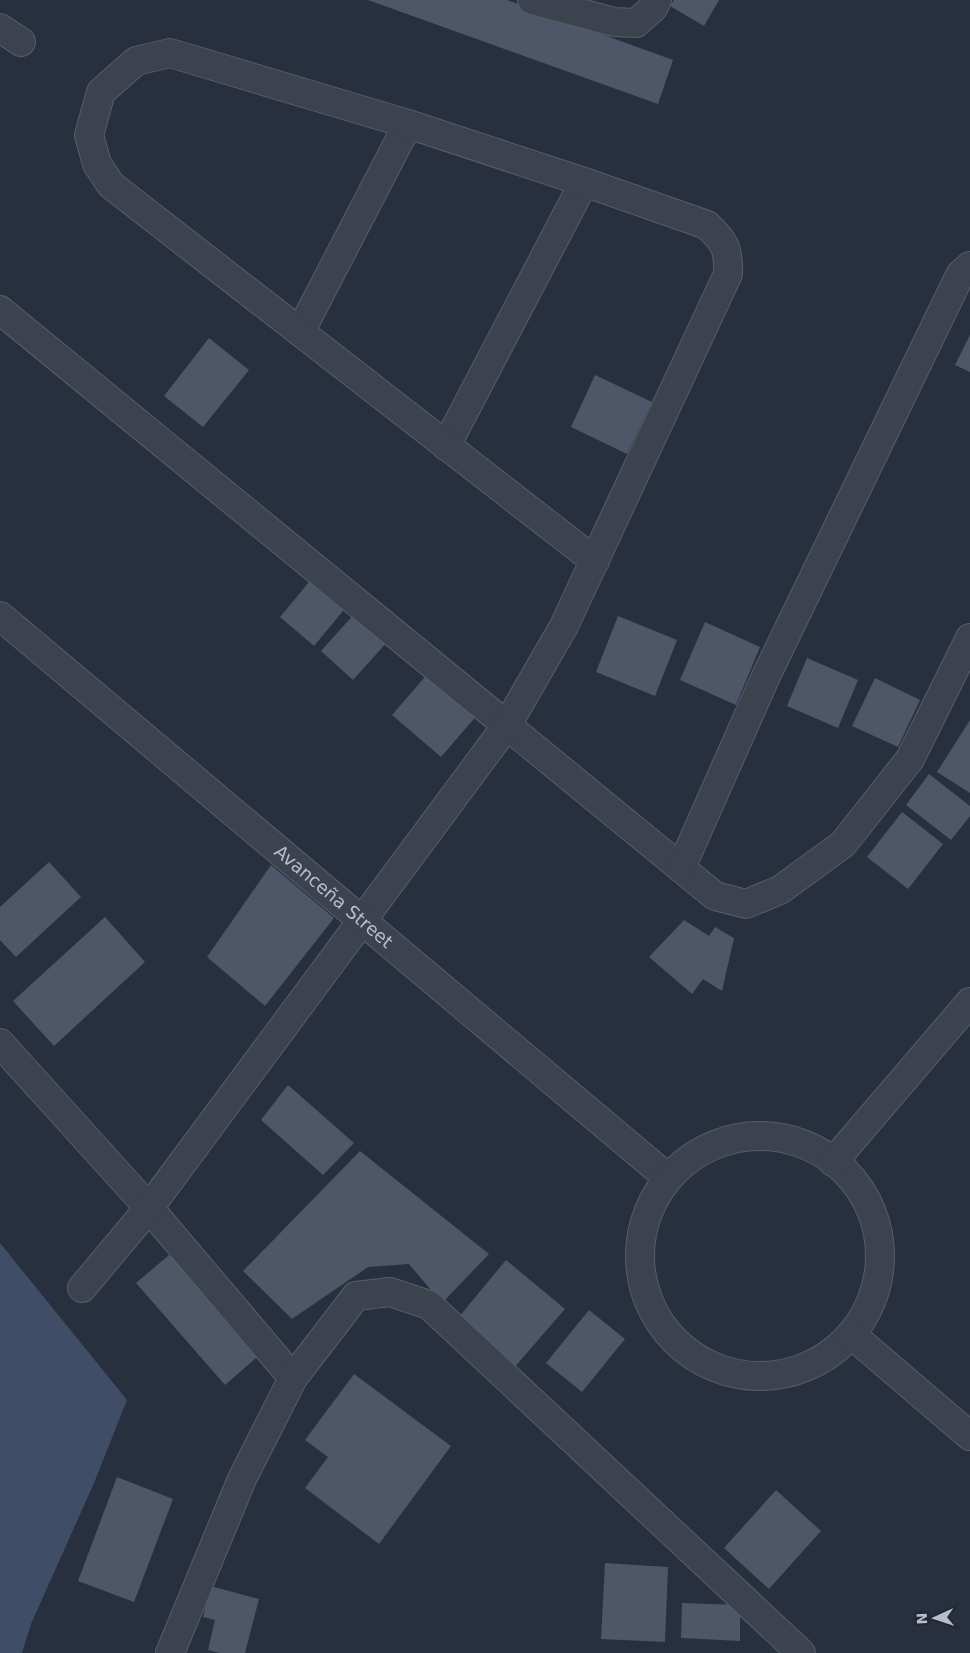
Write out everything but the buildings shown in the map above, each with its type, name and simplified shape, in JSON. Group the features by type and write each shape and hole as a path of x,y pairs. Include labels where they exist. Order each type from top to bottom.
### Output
{"street":[{"path":"536,1 614,22 636,23 653,8 657,0"},
{"path":"82,1288 149,1208 507,725 564,626 595,560 728,274 728,258 722,239 707,225 408,124 170,53 136,61 101,92 89,135 97,164 111,185 595,560"},
{"path":"300,332 408,124"},
{"path":"446,446 584,182"},
{"path":"682,868 766,676 960,275 970,266"},
{"path":"0,310 715,896 746,904 780,890 844,844 910,758 970,638"},
{"name":"Avanceña Street","path":"0,616 668,1178"},
{"path":"833,1162 970,1002"},
{"path":"0,1043 149,1208 293,1378"},
{"path":"771,1135 808,1145 833,1162 864,1195 878,1230 880,1267 871,1303 852,1335 819,1362 780,1376 738,1375 699,1360 667,1333 646,1297 639,1255 647,1214 668,1178 697,1152 733,1138 771,1135"},
{"path":"170,1653 242,1479 293,1378 356,1296 390,1292 429,1305 800,1653"},
{"path":"852,1335 970,1436"}],"water":[{"path":"0,1243 127,1400 94,1483 31,1624 22,1653 0,1653"}]}
